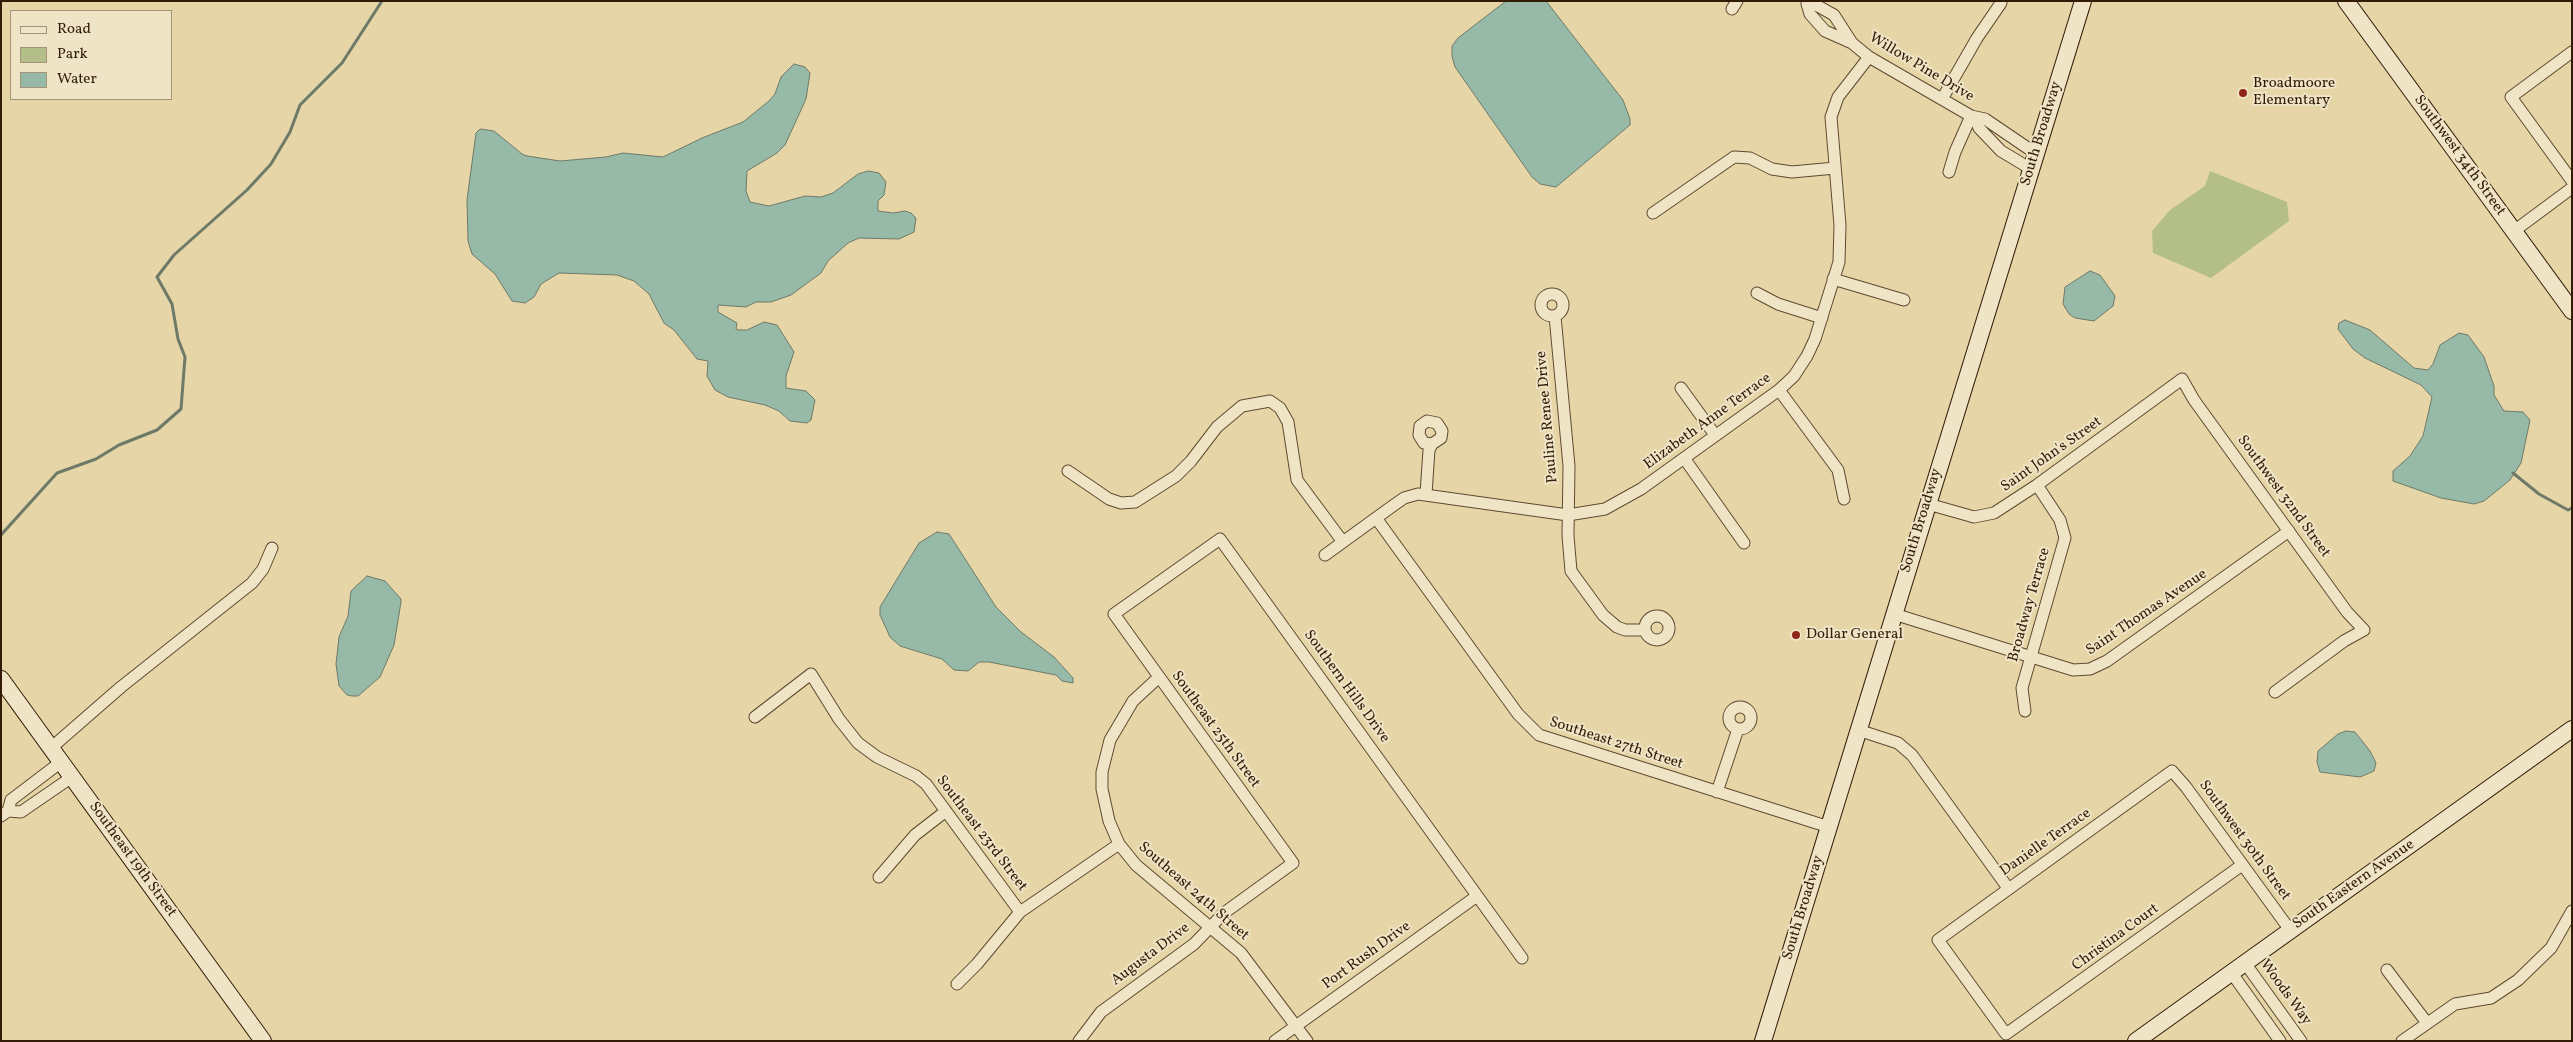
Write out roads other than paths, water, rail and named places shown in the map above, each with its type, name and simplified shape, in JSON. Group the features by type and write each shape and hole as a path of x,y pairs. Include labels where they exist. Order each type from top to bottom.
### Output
{"street":[{"name":"South Broadway","path":"1764,1041 2030,169 2084,1"},
{"name":"Southwest 34th Street","path":"2346,1 2572,311"},
{"name":"Willow Pine Drive","path":"1805,3 1816,5 1834,15 1852,43 1869,58 1973,117 1986,119 1993,123 2035,153"},
{"name":"Willow Pine Drive","path":"1805,3 1810,14 1825,31 1852,43"},
{"path":"1942,99 1976,38 2001,3"},
{"path":"2572,52 2511,97 2572,181"},
{"name":"Elizabeth Anne Terrace","path":"1325,555 1404,498 1426,494 1568,515 1605,509 1622,502 1779,390 1794,376 1807,356 1822,318 1834,279 1841,244 1831,126 1833,108 1838,97 1869,58"},
{"name":"Willow Pine Drive","path":"1973,117 1980,128 2001,151 2030,169"},
{"path":"1949,172 1955,152 1973,117"},
{"path":"1653,214 1734,157 1750,158 1772,169 1792,172 1835,168"},
{"path":"2514,231 2572,188"},
{"path":"1834,279 1904,300"},
{"path":"1757,293 1778,304 1822,318"},
{"name":"Pauline Renee Drive","path":"1555,316 1569,466 1569,555 1574,576 1603,615 1616,627 1625,630 1645,630"},
{"name":"Saint John's Street","path":"1928,504 1962,515 1984,516 1994,513 2037,485 2182,379"},
{"name":"Southwest 32nd Street","path":"2182,379 2194,400 2347,612 2364,630 2344,641 2275,692"},
{"path":"1681,388 1715,435"},
{"path":"1779,390 1838,470 1844,499"},
{"path":"1068,471 1109,499 1120,503 1135,502 1176,476 1191,461 1216,427 1242,406 1261,401 1270,401 1280,408 1288,422 1297,480 1343,542"},
{"path":"1426,494 1432,444"},
{"path":"1684,458 1744,543"},
{"name":"Broadway Terrace","path":"2025,711 2022,688 2065,538 2060,520 2037,485"},
{"name":"Southeast 27th Street","path":"1376,518 1518,714 1539,735 1829,827"},
{"name":"Saint Thomas Avenue","path":"1894,614 2073,670 2082,671 2098,666 2289,531"},
{"name":"Southern Hills Drive","path":"1114,614 1220,539 1522,958"},
{"path":"51,748 121,687 252,583 263,568 272,548"},
{"name":"Southeast 25th Street","path":"1114,614 1158,678 1293,863"},
{"name":"Southeast 23rd Street","path":"755,717 811,674 839,719 858,744 877,757 916,776 930,789 1020,912"},
{"name":"Southeast 24th Street","path":"1158,678 1145,687 1115,728 1102,772 1102,789 1109,821 1120,844 1136,865 1211,927 1250,963 1307,1041"},
{"name":"Southeast 19th Street","path":"1,679 264,1041"},
{"path":"1717,792 1738,729"},
{"name":"South Eastern Avenue","path":"2136,1041 2572,729"},
{"path":"1858,730 1898,743 1912,755 2008,888"},
{"path":"61,762 11,800 5,813 21,812 72,777"},
{"name":"Southwest 30th Street","path":"2172,772 2186,787 2290,930"},
{"name":"Danielle Terrace","path":"1938,940 2172,772"},
{"path":"879,876 915,835 946,810"},
{"path":"957,984 977,964 1020,912 1120,844"},
{"name":"Augusta Drive","path":"1079,1041 1101,1012 1194,944 1224,913 1293,863"},
{"name":"Christina Court","path":"1938,940 2006,1034 2242,865"},
{"name":"Port Rush Drive","path":"1275,1041 1477,896"},
{"path":"2402,1041 2455,1004 2491,998 2518,980 2551,948 2572,911"},
{"name":"Woods Way","path":"2244,963 2301,1041"},
{"path":"2387,970 2427,1023"},
{"path":"2231,972 2280,1041"}],"water":[{"path":"1506,1 1546,1 1623,100 1630,119 1630,125 1556,187 1540,184 1532,177 1455,67 1452,56 1452,46 1458,38"},
{"path":"794,64 805,67 810,73 806,99 785,145 777,153 747,171 746,191 750,202 769,206 805,196 821,197 833,193 858,174 868,171 879,173 886,182 884,195 878,201 878,211 893,213 905,211 911,213 916,218 914,232 899,239 859,238 848,243 828,261 821,273 791,295 771,302 756,302 746,307 718,305 718,312 737,323 736,329 747,330 764,322 777,325 794,352 786,376 786,388 806,391 815,400 811,420 807,423 790,421 779,411 765,405 728,397 715,390 707,376 708,361 697,359 674,330 664,323 649,294 634,281 617,275 559,273 541,284 534,297 525,303 512,301 495,274 472,254 468,241 467,200 476,133 480,129 494,131 527,156 560,161 606,157 623,153 663,157 702,138 743,122 769,101 775,94 781,77"},
{"path":"2090,271 2100,275 2115,296 2113,306 2094,321 2075,318 2069,314 2063,304 2065,287"},
{"path":"2345,320 2370,330 2414,368 2428,370 2433,364 2440,345 2459,333 2468,335 2484,357 2494,386 2494,395 2504,411 2523,412 2530,420 2521,463 2510,480 2484,501 2474,504 2441,498 2393,481 2393,471 2410,456 2423,436 2432,397 2421,385 2365,358 2353,349 2338,329 2339,323"},
{"path":"937,532 949,534 996,607 1021,632 1054,657 1073,678 1073,683 1062,681 1056,675 989,662 979,662 968,671 954,670 942,659 900,646 890,637 880,615 880,607 919,543"},
{"path":"367,576 385,581 401,599 401,602 394,645 380,677 358,696 352,696 347,695 339,686 336,664 339,637 348,616 351,591"},
{"path":"2346,731 2355,732 2370,751 2376,763 2374,771 2360,777 2320,772 2317,762 2318,751 2338,734"}],"waterway":[{"path":"1,535 57,473 96,459 119,445 157,430 181,409 185,357 178,339 172,304 157,277 174,255 247,190 271,164 290,132 300,105 342,63 382,1"},
{"path":"2513,473 2539,494 2568,510 2572,508"}],"place":[{"name":"Broadmoore Elementary","path":"2243,93"},
{"name":"Dollar General","path":"1796,635"}]}
